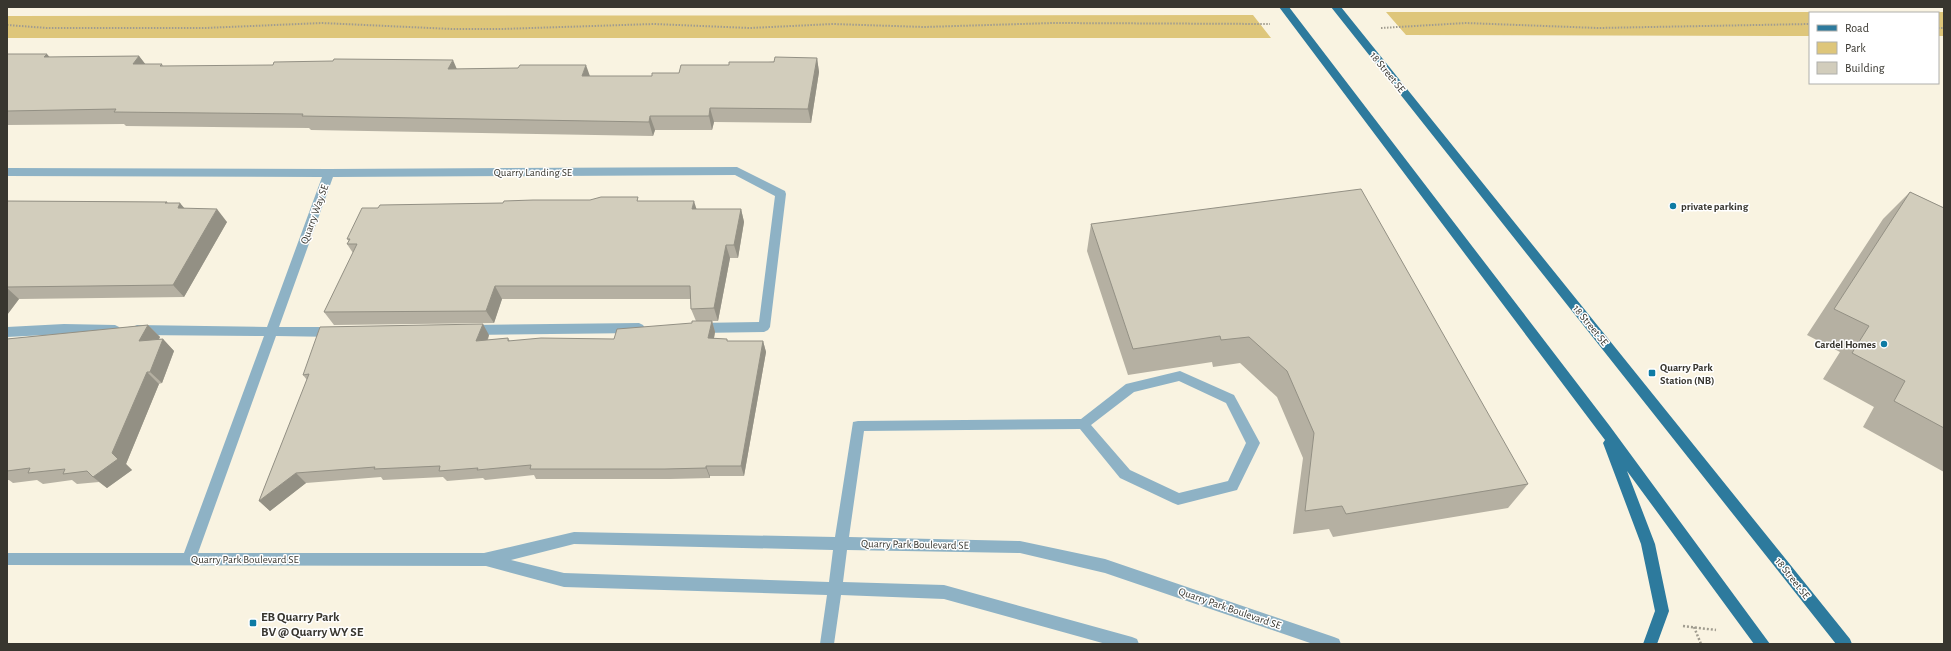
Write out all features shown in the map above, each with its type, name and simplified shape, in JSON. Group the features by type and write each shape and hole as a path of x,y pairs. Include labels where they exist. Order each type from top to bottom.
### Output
{"main road":[{"path":"1284,7 1296,25 1604,429 1763,644"},
{"name":"18 Street SE","path":"1336,7 1845,644"},
{"path":"1604,429 1648,544 1662,611 1650,644"}],"street":[{"name":"Quarry Landing SE","path":"330,173 737,170 781,194 764,327 684,328"},
{"name":"Quarry Way SE","path":"7,172 330,173 189,558"},
{"path":"454,330 652,328"},
{"path":"7,332 64,329 350,332"},
{"path":"827,644 840,543 858,426 1083,424 1130,388 1180,376 1230,399 1253,443 1232,486 1178,499 1125,474 1083,424"},
{"name":"Quarry Park Boulevard SE","path":"484,560 574,538 1020,546 1105,566 1334,644"},
{"name":"Quarry Park Boulevard SE","path":"7,560 189,558 484,560 564,580 944,592 1132,644"}],"path":[{"path":"1351,27 1389,29 1466,22 1598,28 1809,24"},
{"path":"7,24 47,28 190,28 322,23 487,29 654,24 750,28 833,24 924,27 1053,23 1296,25"},
{"path":"1678,626 1716,630"},
{"path":"1694,627 1700,644"}],"green space":[{"path":"1386,12 1809,12 1809,36 1406,35"},
{"path":"1939,12 1944,12 1944,36 1939,36"},
{"path":"1253,15 1271,38 7,38 7,16"}],"building":[{"path":"7,54 47,54 44,57 139,56 133,64 162,64 160,66 273,65 274,62 333,61 334,59 453,60 448,69 518,68 520,65 586,65 582,76 652,76 652,73 679,73 681,65 729,65 729,62 774,62 775,57 817,58 808,109 710,108 709,116 650,116 649,122 302,116 303,114 114,112 116,109 7,111"},
{"path":"1361,189 1528,484 1346,514 1342,506 1305,511 1314,433 1287,371 1249,337 1221,340 1220,336 1133,349 1091,224"},
{"name":"Cardel Homes","path":"1910,192 1944,208 1944,428 1894,401 1905,381 1852,353 1869,326 1834,309"},
{"path":"601,197 638,197 637,201 694,201 692,209 741,209 734,245 726,245 714,308 691,309 690,286 495,286 486,311 324,312 357,244 347,244 350,239 347,239 362,208 378,208 380,205 503,203 504,201 533,200 590,200"},
{"path":"7,201 167,202 165,203 180,203 178,208 217,209 173,285 7,287"},
{"path":"692,321 712,321 708,338 727,339 727,341 763,341 741,466 706,466 706,468 665,469 530,469 531,465 477,470 478,468 439,471 440,466 374,469 375,467 296,473 259,501 309,374 303,375 320,327 483,324 476,341 508,338 508,341 541,338 614,339 617,329 692,323"},
{"path":"148,325 139,341 163,339 150,372 147,372 112,453 118,459 93,477 87,471 63,474 65,469 28,473 30,468 7,471 7,339"}],"place":[{"name":"private parking","path":"1673,206"},
{"name":"Cardel Homes","path":"1884,344"},
{"name":"Quarry Park Station (NB)","path":"1652,373"},
{"name":"EB Quarry Park BV @ Quarry WY SE","path":"253,623"}]}
